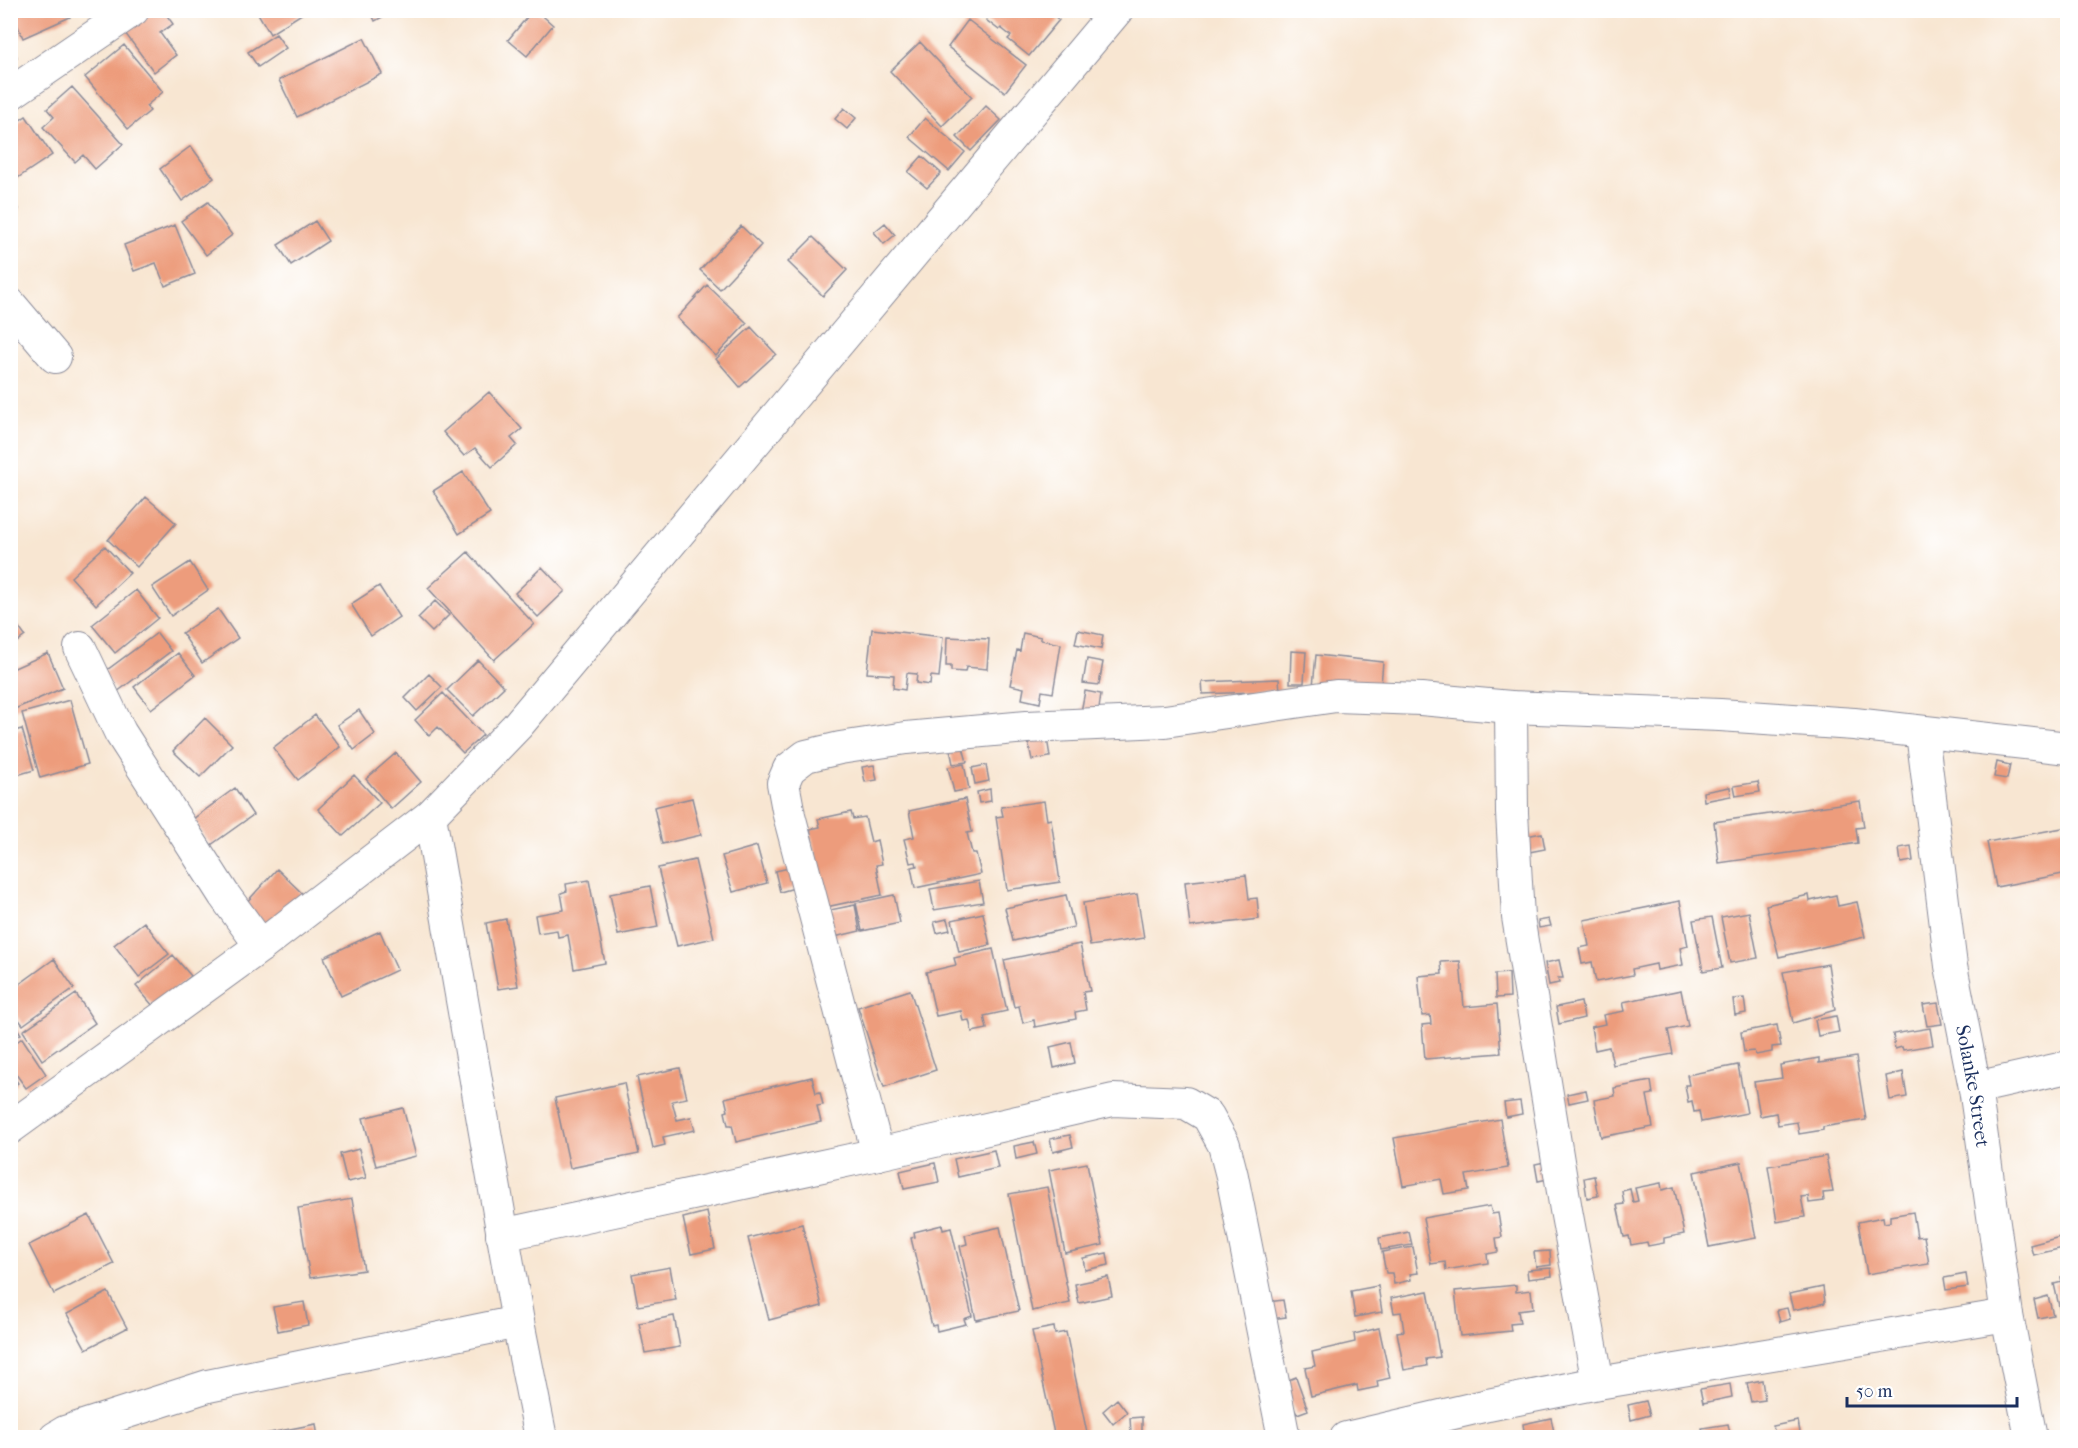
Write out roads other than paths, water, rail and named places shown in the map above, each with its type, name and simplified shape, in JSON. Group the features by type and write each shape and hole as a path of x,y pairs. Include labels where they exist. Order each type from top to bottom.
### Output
{"street":[{"path":"10,94 133,10"},
{"path":"10,1128 261,946 430,816 517,726 1117,10"},
{"path":"10,304 55,357"},
{"path":"80,648 120,732 224,895 261,946"},
{"path":"878,1154 789,815 783,783 789,769 806,756 840,748 906,738 1027,728 1165,721 1336,696 1854,724 2067,748"},
{"path":"1511,707 1512,813 1518,917 1566,1210 1598,1383"},
{"name":"Solanke Street","path":"1922,733 1951,966 1974,1088 2007,1315 2031,1437"},
{"path":"430,816 502,1235 542,1437"},
{"path":"1974,1088 2067,1067"},
{"path":"502,1235 878,1154 1113,1100 1186,1103 1208,1116 1224,1145 1284,1437"},
{"path":"1346,1437 1598,1383 2007,1315"},
{"path":"55,1437 208,1386 518,1322"}]}
